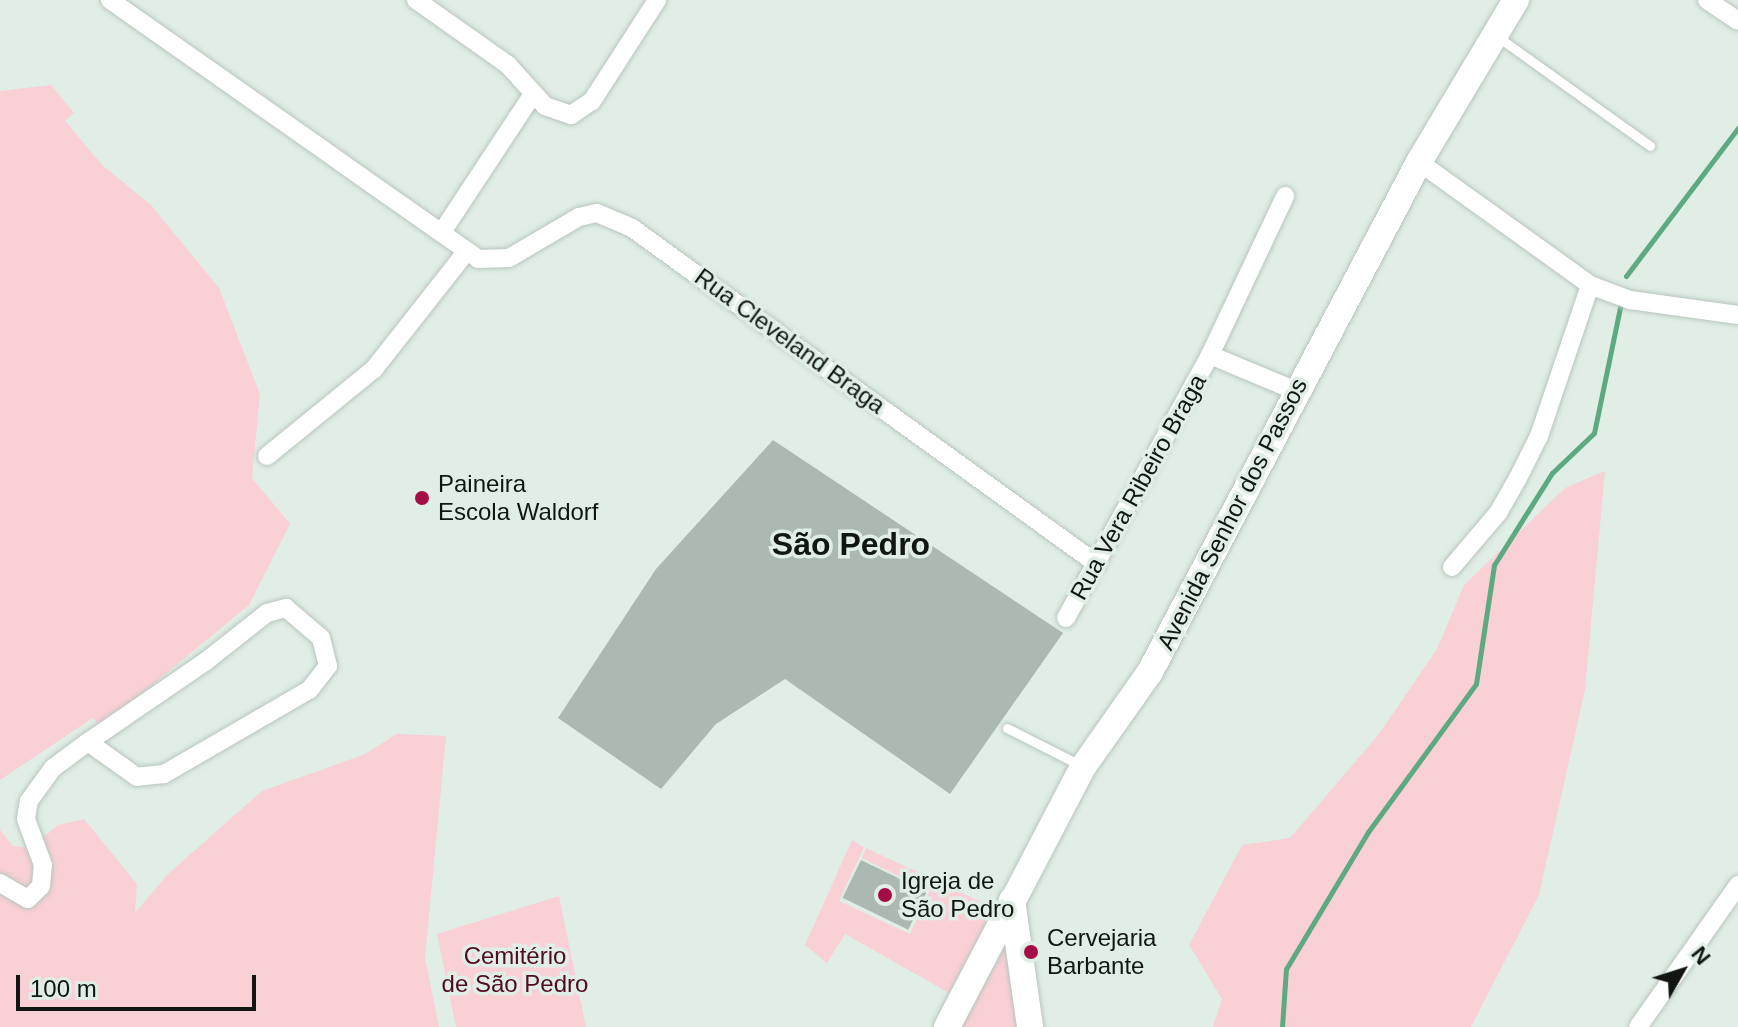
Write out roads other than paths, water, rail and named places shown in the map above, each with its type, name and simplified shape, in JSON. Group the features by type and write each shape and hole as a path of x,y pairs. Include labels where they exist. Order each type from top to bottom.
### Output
{"street":[{"path":"110,0 442,232 466,252 374,369 267,456"},
{"path":"416,0 508,65 533,94 558,113 580,112 657,0"},
{"path":"1707,0 1738,21"},
{"name":"Avenida Senhor dos Passos","path":"947,1027 1083,767 1150,672 1419,162 1512,2"},
{"path":"442,232 533,94"},
{"path":"1419,162 1590,285 1630,300 1738,315"},
{"name":"Rua Vera Ribeiro Braga","path":"1066,618 1210,355 1285,196"},
{"name":"Rua Cleveland Braga","path":"466,252 494,262 527,250 579,217 597,213 614,218 1097,564"},
{"path":"1452,567 1498,513 1539,436 1590,285"},
{"name":"Rua Vera Ribeiro Braga","path":"1210,355 1296,391"},
{"path":"0,883 20,897 37,893 43,865 26,819 29,801 53,768 88,742 277,609 298,614 321,638 328,666 309,690 164,774 137,777 88,742"},
{"path":"1638,1027 1738,885"},
{"path":"1012,900 1030,1027"}],"lane":[{"path":"1495,35 1650,146"},
{"path":"1007,728 1083,767"}],"waterway":[{"path":"1626,276 1738,128"},
{"path":"1282,1027 1286,969 1368,832 1476,684 1494,565 1552,473 1594,433 1620,307"}],"place":[{"name":"Paineira Escola Waldorf","path":"422,498"},
{"name":"Igreja de São Pedro","path":"885,895"},
{"name":"Cervejaria Barbante","path":"1031,952"}],"district":[{"name":"São Pedro","path":"851,544"}],"park label":[{"name":"Cemitério de São Pedro","path":"515,970"}]}
